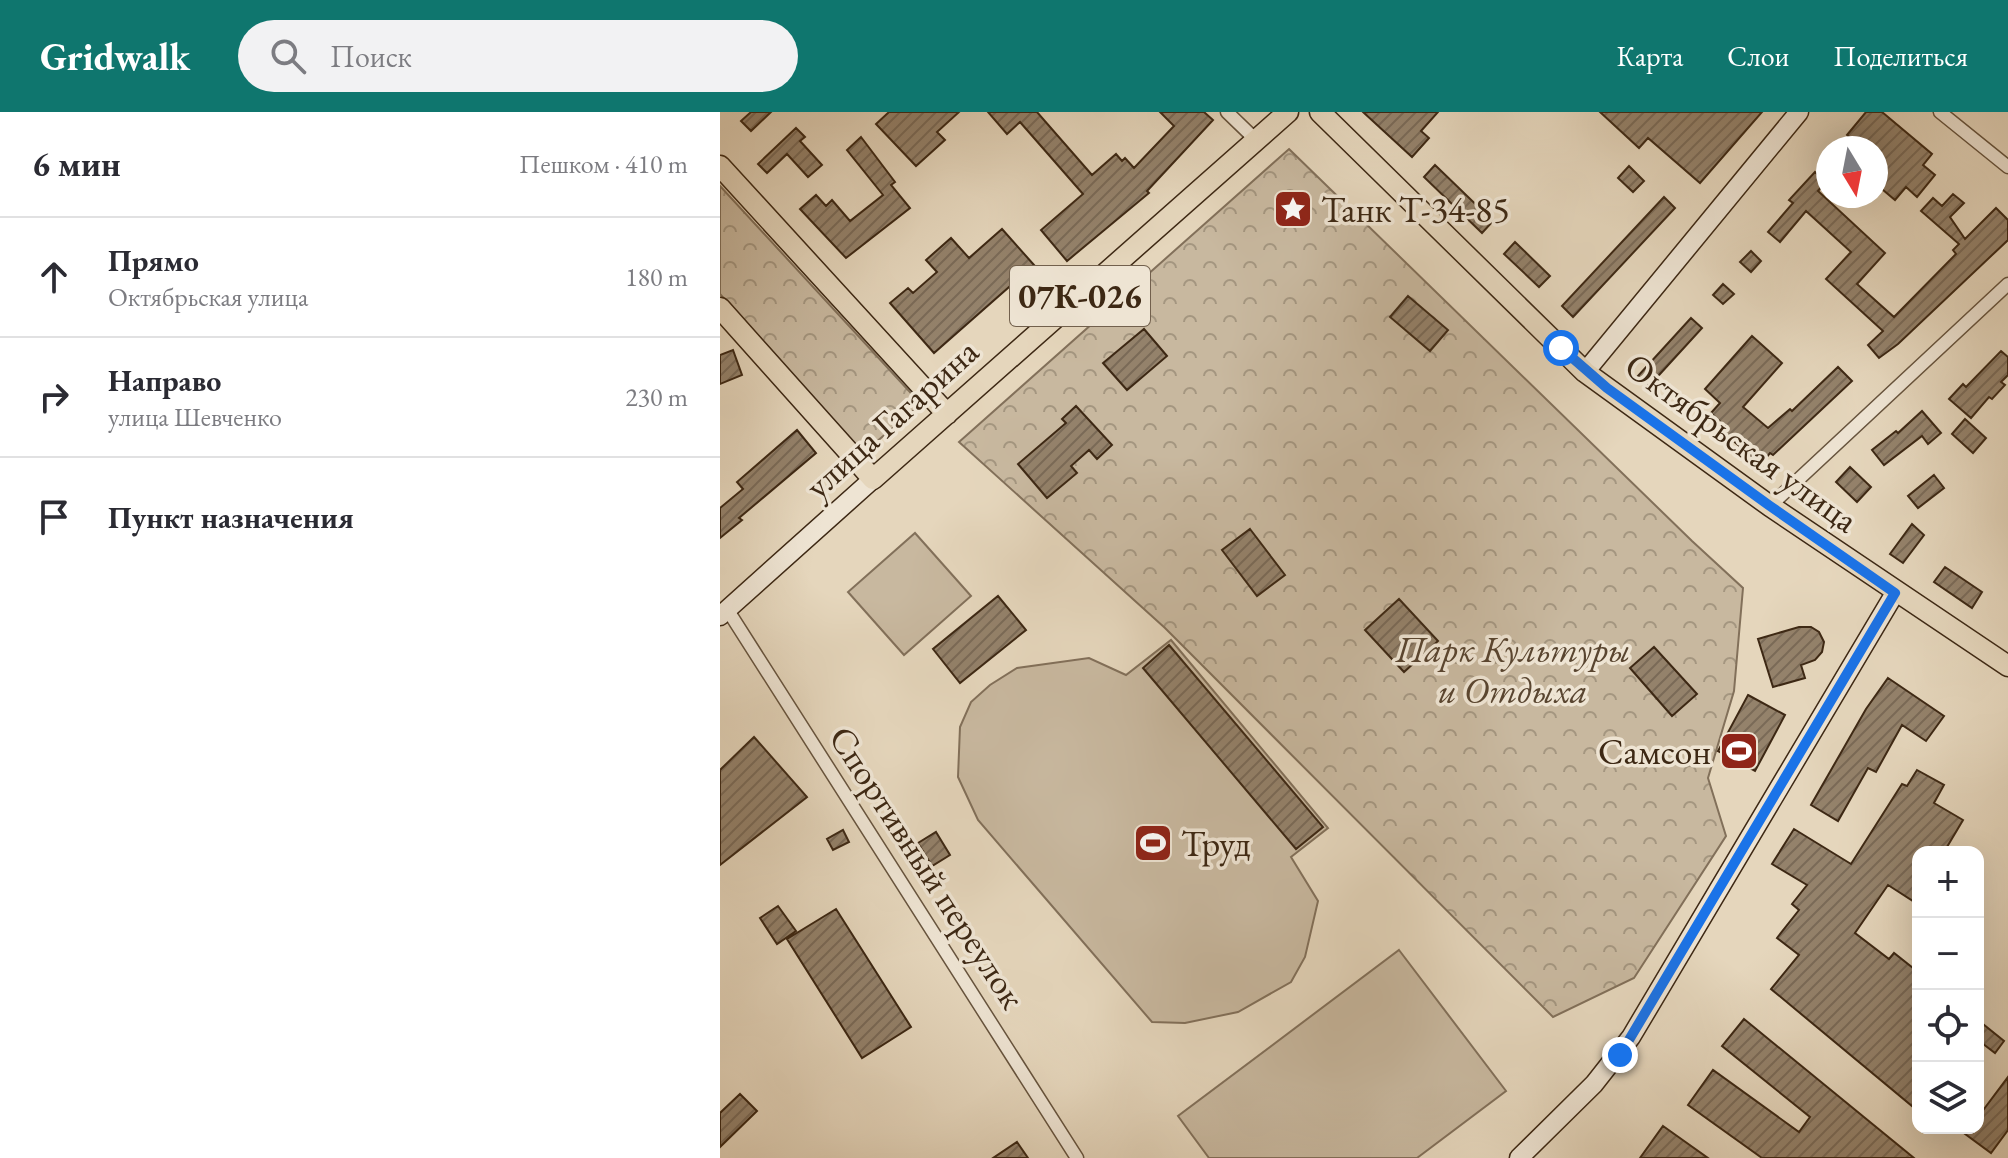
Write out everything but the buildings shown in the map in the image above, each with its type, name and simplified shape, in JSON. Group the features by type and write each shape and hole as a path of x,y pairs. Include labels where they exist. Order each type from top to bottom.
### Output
{"main road":[{"name":"улица Гагарина","path":"873,479 1288,112"},
{"name":"Октябрьская улица","path":"1320,112 1585,372 1895,593 2008,666"},
{"path":"720,166 947,414"},
{"path":"723,314 873,479"}],"street":[{"path":"1227,112 1256,140"},
{"path":"1585,372 1799,112"},
{"path":"1940,112 2008,167"},
{"path":"1770,506 2008,284"},
{"name":"улица Гагарина","path":"724,612 873,479"},
{"path":"1519,1158 1594,1084 1626,1046 1895,593"},
{"name":"Спортивный переулок","path":"724,612 1077,1158"}],"green space":[{"name":"Парк Культуры и Отдыха","path":"1289,149 1743,588 1734,691 1708,778 1726,836 1634,978 1553,1017 1165,628 959,442"},
{"path":"720,186 921,404 862,454 720,294"},
{"path":"915,533 971,596 904,655 848,592"},
{"name":"Труд","path":"1171,640 1328,828 1291,857 1318,901 1305,957 1291,982 1238,1012 1185,1023 1152,1022 978,820 958,777 960,727 971,702 990,685 1017,668 1089,658 1126,675"},
{"path":"1399,950 1506,1091 1417,1158 1209,1158 1178,1116"}],"place":[{"name":"Танк Т-34-85","path":"1293,209"},
{"name":"Самсон","path":"1739,751"},
{"name":"Труд","path":"1153,843"}],"route":[{"path":"1561,348 1585,372 1895,593 1620,1055"}]}
